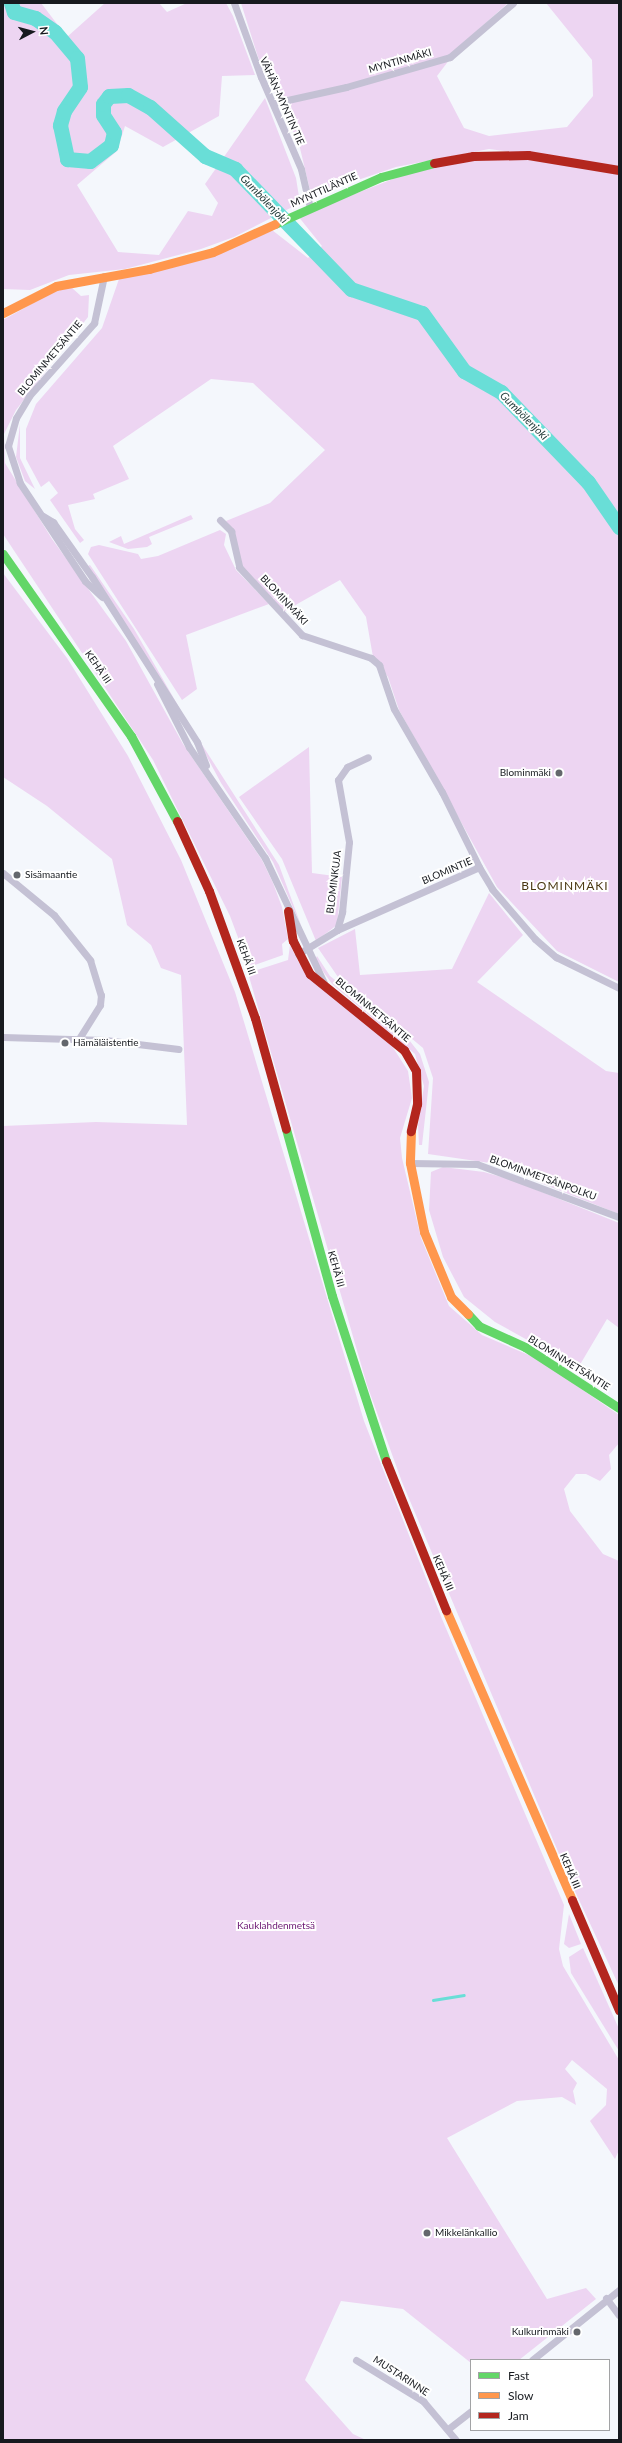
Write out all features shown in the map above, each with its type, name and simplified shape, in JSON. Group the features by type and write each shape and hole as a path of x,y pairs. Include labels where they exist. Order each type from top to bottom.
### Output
{"main road":[{"name":"MYNTTILÄNTIE","path":"3,313 56,286 196,258 274,225 310,207 382,178 473,156 528,155 619,170"},
{"name":"KEHÄ III","path":"3,554 131,736 182,830 209,891 255,1018 332,1296 376,1436 589,1944 619,2010"},
{"name":"BLOMINMETSÄNTIE","path":"288,910 298,954 310,974 324,983 411,1060 418,1087 409,1139 410,1163 419,1212 432,1254 460,1308 479,1326 525,1347 619,1408"}],"street":[{"name":"VÄHÄN-MYNTIN TIE","path":"234,3 256,66 274,103 301,169 310,207"},
{"name":"MYNTINMÄKI","path":"274,103 346,87 450,57 513,3"},
{"name":"BLOMINMETSÄNTIE","path":"104,276 94,323 29,396 10,433 8,446 13,469 43,515 76,552 102,597 157,684 197,742 210,774 266,858 288,910 324,983"},
{"name":"BLOMINMÄKI","path":"220,520 231,531 239,567 302,635 371,658 379,664 394,709 442,792 479,867"},
{"name":"BLOMINKUJA","path":"336,930 342,912 349,842 338,780 347,767 368,757"},
{"name":"BLOMINTIE","path":"298,954 307,950 336,930 479,867 492,889 535,939 556,957 619,988"},
{"path":"3,874 30,893 69,933 90,960 101,995 100,1005 79,1039"},
{"path":"3,1038 79,1039 178,1049"},
{"name":"BLOMINMETSÄNPOLKU","path":"410,1163 477,1164 619,1217"},
{"path":"533,2359 606,2298 619,2290"},
{"path":"606,2298 619,2314"},
{"name":"MUSTARINNE","path":"356,2360 423,2401 456,2440"},
{"path":"448,2429 470,2412"}],"green space":[{"path":"3,3 41,3 67,37 105,3 159,3 167,12 187,3 226,3 233,16 255,75 222,76 219,116 163,147 125,126 117,151 77,185 118,252 159,255 188,211 212,216 218,203 205,184 265,98 296,178 300,203 234,237 201,249 125,269 69,275 30,290 3,289"},
{"path":"241,3 508,3 459,47 437,76 464,128 489,136 567,127 593,96 592,60 546,3 619,3 619,166 489,149 396,167 320,193 314,192 310,190 299,144 258,57"},
{"path":"509,157 619,173 619,982 557,951 497,887 399,710 388,677 373,657 366,617 340,580 283,612 240,564 226,521 270,503 325,450 253,383 211,379 113,446 129,479 93,494 95,499 68,505 75,529 84,540 80,543 50,500 58,493 49,481 41,487 26,459 26,429 36,404 102,328 119,279 272,230 308,258 322,246 298,216 411,172 459,162"},
{"path":"71,287 81,296 89,295 88,317 16,410 4,434 5,463 52,539 126,641 183,744 262,860 282,907 288,939 282,944 283,955 249,967 230,916 153,760 3,534 3,320 53,292"},
{"path":"20,424 20,458 35,489 25,481 16,457"},
{"path":"191,515 193,519 149,537 152,544 147,547 128,549 109,542 121,536 124,544"},
{"path":"220,530 226,534 224,545 236,570 269,604 186,635 197,689 182,700 88,554 91,547 99,545 138,554 141,559 158,556"},
{"path":"90,565 134,629 184,716 88,566"},
{"name":"Kauklahdenmetsä","path":"3,573 67,658 128,756 181,860 235,992 364,1421 442,1619 564,1905 559,1949 563,1966 619,2060 619,2150 615,2159 590,2121 606,2105 607,2089 572,2060 565,2069 577,2083 573,2091 576,2105 562,2097 517,2101 447,2138 547,2299 586,2288 596,2299 520,2359 470,2359 470,2362 403,2309 341,2301 305,2380 353,2434 366,2440 3,2440 3,1126 96,1122 187,1125 181,975 161,968 151,945 127,925 112,859 47,806 3,777"},
{"path":"192,729 279,865 302,928 273,862 221,783"},
{"path":"309,747 312,873 342,877 337,925 316,941 282,859 239,797"},
{"path":"489,893 523,935 477,982 606,1071 619,1073 619,1214 490,1163 428,1154 433,1078 423,1048 338,977 318,948 355,929 360,975 452,969"},
{"path":"290,945 299,963 392,1046 408,1071 412,1098 400,1138 402,1158 421,1238 449,1306 482,1335 538,1359 619,1415 619,1443 609,1455 611,1469 600,1481 586,1474 576,1474 564,1489 570,1511 603,1554 619,1561 619,1986 573,1887 402,1482 367,1385 248,973 288,960"},
{"path":"317,956 330,976 406,1036 420,1054 429,1082 422,1145 419,1145 418,1125 424,1086 415,1054 332,984 315,960"},
{"path":"443,1167 484,1172 512,1180 619,1223 619,1328 607,1319 578,1368 495,1322 464,1297 443,1257 429,1210 431,1172"},
{"path":"569,1914 581,1944 569,1948 564,1944"},
{"path":"583,1948 619,2029 619,2051 571,1973 569,1957"}],"waterway":[{"name":"Gumbölenjoki","path":"11,3 14,12 35,18 55,32 77,58 80,87 64,111 60,125 67,159 90,161 111,145 114,132 103,115 103,104 109,96 128,95 150,107 205,156 235,169 351,289 422,313 464,371 501,392 588,482 619,527"},
{"path":"433,2000 464,1995"}],"traffic: fast":[{"path":"275,224 381,177 434,163"},
{"path":"3,554 131,736 177,821"},
{"path":"286,1129 332,1296 386,1461"},
{"path":"468,1314 479,1326 525,1347 619,1408"}],"traffic: slow":[{"path":"3,313 56,286 149,269 213,252 275,224"},
{"path":"411,1131 410,1163 424,1232 451,1297 468,1314"},
{"path":"446,1610 572,1900"}],"traffic: jam":[{"path":"434,163 473,156 528,155 619,170"},
{"path":"177,821 209,891 255,1018 286,1129"},
{"path":"288,911 293,941 310,974 404,1050 416,1071 417,1104 411,1131"},
{"path":"386,1461 446,1610"},
{"path":"572,1900 619,2010"}],"place":[{"name":"Blominmäki","path":"559,773"},
{"name":"Sisämaantie","path":"17,875"},
{"name":"Hämäläistentie","path":"65,1043"},
{"name":"Mikkelänkallio","path":"427,2233"},
{"name":"Kulkurinmäki","path":"577,2332"}],"district":[{"name":"BLOMINMÄKI","path":"565,886"}]}
